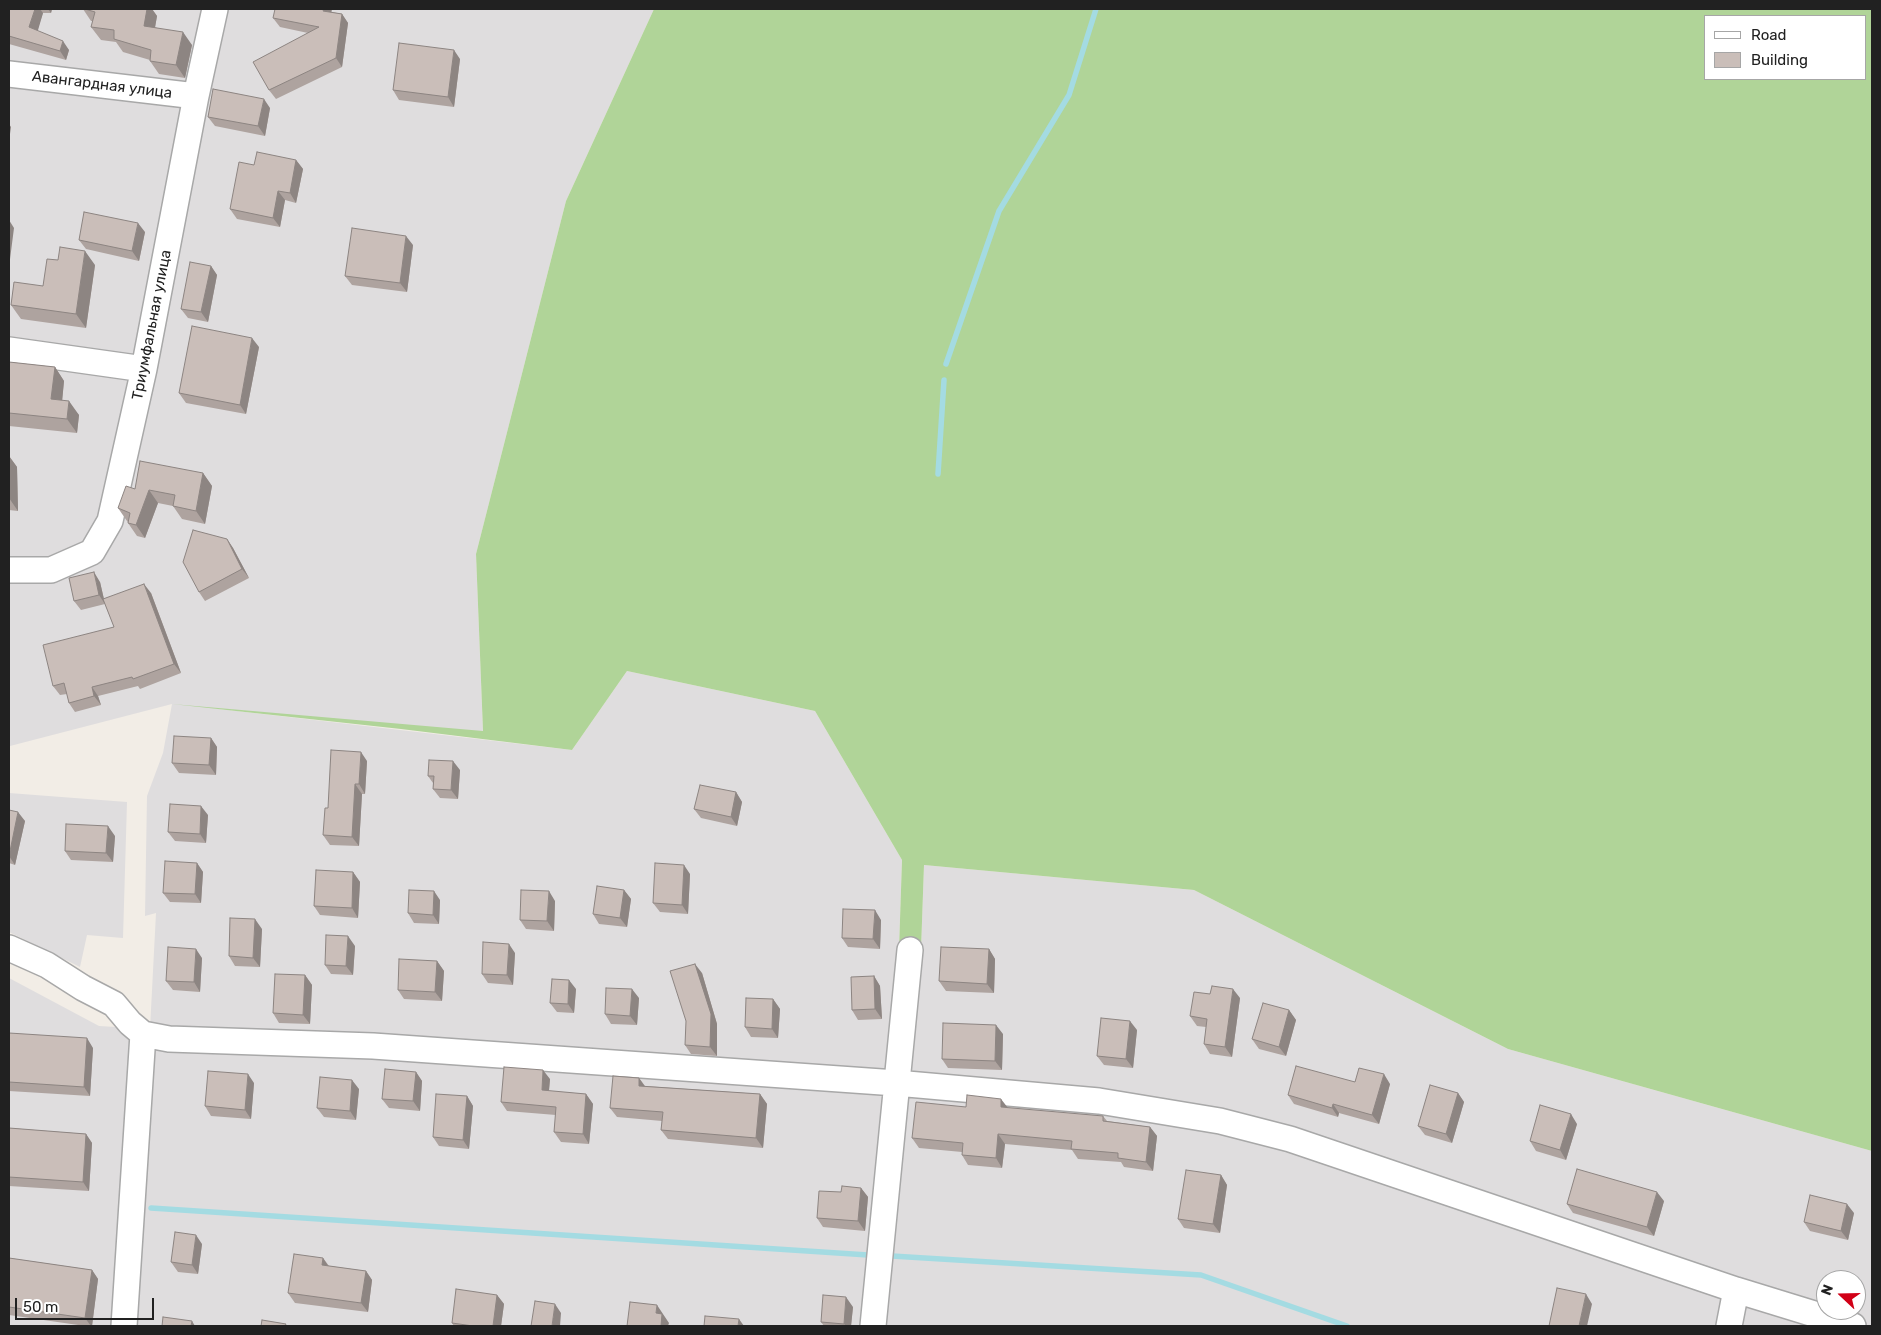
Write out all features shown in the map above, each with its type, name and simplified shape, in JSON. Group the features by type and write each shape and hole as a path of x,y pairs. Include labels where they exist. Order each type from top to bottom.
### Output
{"street":[{"name":"Триумфальная улица","path":"9,570 51,570 92,552 110,521 144,369 196,96 215,9"},
{"name":"Авангардная улица","path":"9,74 196,96"},
{"path":"9,350 144,369"},
{"path":"9,948 46,965 83,988 114,1004 130,1023 143,1034 169,1039 373,1046 896,1083 1099,1101 1220,1121 1290,1139 1736,1290 1853,1326"},
{"path":"872,1326 910,950"},
{"path":"124,1326 143,1034"},
{"path":"1729,1326 1736,1290"}],"shaded area":[{"path":"9,9 654,9 566,201 476,554 483,732 211,708 572,750 627,671 815,711 902,860 899,949 921,950 924,865 1194,890 1508,1049 1872,1151 1872,1326 9,1326 9,978 99,1026 150,1029 156,913 145,916 147,796 163,753 172,704 10,746 9,750"},
{"path":"9,793 127,802 123,938 87,935 80,967 9,932"}],"green space":[{"path":"654,9 1872,9 1872,1151 1508,1049 1194,890 924,865 921,950 899,949 902,860 815,711 627,671 572,750 172,704 483,731 476,554 566,201"}],"building":[{"path":"9,9 35,9 29,27 63,41 60,51 9,36"},
{"path":"85,9 147,9 144,26 183,32 176,65 150,61 151,50 114,39 114,30 91,27 95,12"},
{"path":"275,9 324,9 323,11 342,14 336,58 269,90 253,62 319,27 273,18"},
{"path":"399,43 454,50 448,97 393,90"},
{"path":"213,89 264,99 258,126 208,117"},
{"path":"257,152 296,160 290,193 278,191 273,218 230,209 239,162 254,165"},
{"path":"84,212 138,223 132,251 79,240"},
{"path":"352,228 406,236 400,283 345,276"},
{"path":"60,247 85,251 76,314 11,305 14,282 43,286 47,259 58,260"},
{"path":"190,262 211,266 201,312 181,309"},
{"path":"192,326 252,338 240,405 179,393"},
{"path":"9,362 55,367 51,399 69,401 67,419 9,413"},
{"path":"140,461 203,473 196,511 173,506 175,495 149,490 136,525 128,523 130,513 118,508 126,486 135,489"},
{"path":"193,530 227,539 242,569 199,592 183,562"},
{"path":"94,572 99,595 74,601 69,578"},
{"path":"144,584 174,664 133,679 132,677 92,687 94,696 69,703 64,683 53,686 43,645 114,627 103,599"},
{"path":"174,736 211,738 209,765 172,763"},
{"path":"331,750 361,752 359,784 355,784 352,837 323,835 325,808 328,808"},
{"path":"429,760 453,761 451,790 433,789 434,776 428,776"},
{"path":"700,785 736,792 731,817 694,809"},
{"path":"170,804 201,806 200,834 168,832"},
{"path":"9,810 18,812 9,856"},
{"path":"66,824 108,826 106,853 65,851"},
{"path":"165,861 197,863 195,894 163,893"},
{"path":"655,863 684,865 682,905 653,903"},
{"path":"316,870 353,872 352,908 314,906"},
{"path":"597,886 624,890 620,918 593,914"},
{"path":"409,890 434,891 433,915 408,913"},
{"path":"521,890 549,891 547,921 520,920"},
{"path":"843,909 875,910 873,939 842,938"},
{"path":"230,918 255,919 253,958 229,956"},
{"path":"326,935 348,936 346,966 325,965"},
{"path":"483,942 509,944 507,975 482,974"},
{"path":"168,947 196,949 194,982 166,981"},
{"path":"941,947 989,949 987,984 939,981"},
{"path":"399,959 437,961 435,992 398,990"},
{"path":"695,964 711,1014 710,1047 685,1045 686,1021 670,971"},
{"path":"275,974 305,975 303,1015 273,1013"},
{"path":"874,976 875,1009 852,1010 851,977"},
{"path":"552,979 569,980 568,1004 550,1003"},
{"path":"1212,986 1233,989 1225,1047 1204,1044 1207,1019 1190,1016 1194,992 1210,994"},
{"path":"606,988 632,989 630,1016 605,1014"},
{"path":"746,998 773,999 772,1029 745,1027"},
{"path":"1263,1003 1289,1010 1279,1047 1252,1039"},
{"path":"1101,1018 1130,1021 1126,1059 1097,1056"},
{"path":"943,1023 996,1025 995,1061 942,1059"},
{"path":"9,1033 87,1038 84,1087 9,1082"},
{"path":"1296,1066 1355,1082 1359,1068 1384,1074 1372,1115 1333,1104 1332,1108 1288,1095"},
{"path":"504,1067 543,1070 542,1090 586,1094 583,1134 554,1132 556,1107 501,1102"},
{"path":"385,1069 416,1072 413,1101 382,1099"},
{"path":"208,1071 248,1074 245,1110 205,1106"},
{"path":"613,1076 639,1078 639,1086 760,1094 756,1138 661,1130 663,1112 610,1108"},
{"path":"320,1077 352,1080 350,1111 317,1108"},
{"path":"1430,1085 1458,1093 1446,1134 1418,1126"},
{"path":"436,1094 467,1096 463,1140 433,1137"},
{"path":"967,1095 1001,1099 1001,1107 1103,1116 1103,1121 1150,1127 1146,1162 1118,1158 1118,1153 1071,1149 1072,1141 998,1134 996,1158 962,1155 963,1143 912,1138 916,1102 966,1107"},
{"path":"1540,1105 1571,1114 1560,1150 1530,1141"},
{"path":"9,1128 86,1134 83,1182 9,1177"},
{"path":"1577,1169 1657,1192 1647,1227 1567,1204"},
{"path":"1186,1170 1221,1175 1213,1224 1178,1219"},
{"path":"842,1186 861,1188 858,1221 817,1218 819,1191 841,1192"},
{"path":"1810,1195 1847,1204 1841,1231 1804,1222"},
{"path":"175,1232 196,1235 192,1265 171,1262"},
{"path":"294,1254 323,1258 322,1265 366,1271 361,1303 288,1293"},
{"path":"9,1258 92,1270 85,1318 9,1307"},
{"path":"1557,1288 1586,1294 1579,1326 1549,1326"},
{"path":"456,1289 497,1295 493,1326 452,1323"},
{"path":"823,1295 846,1297 844,1324 821,1322"},
{"path":"535,1301 555,1304 552,1326 531,1326"},
{"path":"630,1302 657,1305 656,1313 662,1314 661,1326 627,1326"},
{"path":"705,1316 739,1319 738,1326 704,1326"},
{"path":"163,1317 192,1321 191,1326 162,1326"},
{"path":"262,1320 286,1324 285,1326 261,1326"}],"waterway":[{"path":"946,364 999,211 1069,95 1096,9"},
{"path":"938,474 944,380"},
{"path":"151,1208 868,1255"},
{"path":"892,1256 1201,1275 1347,1326"}]}
